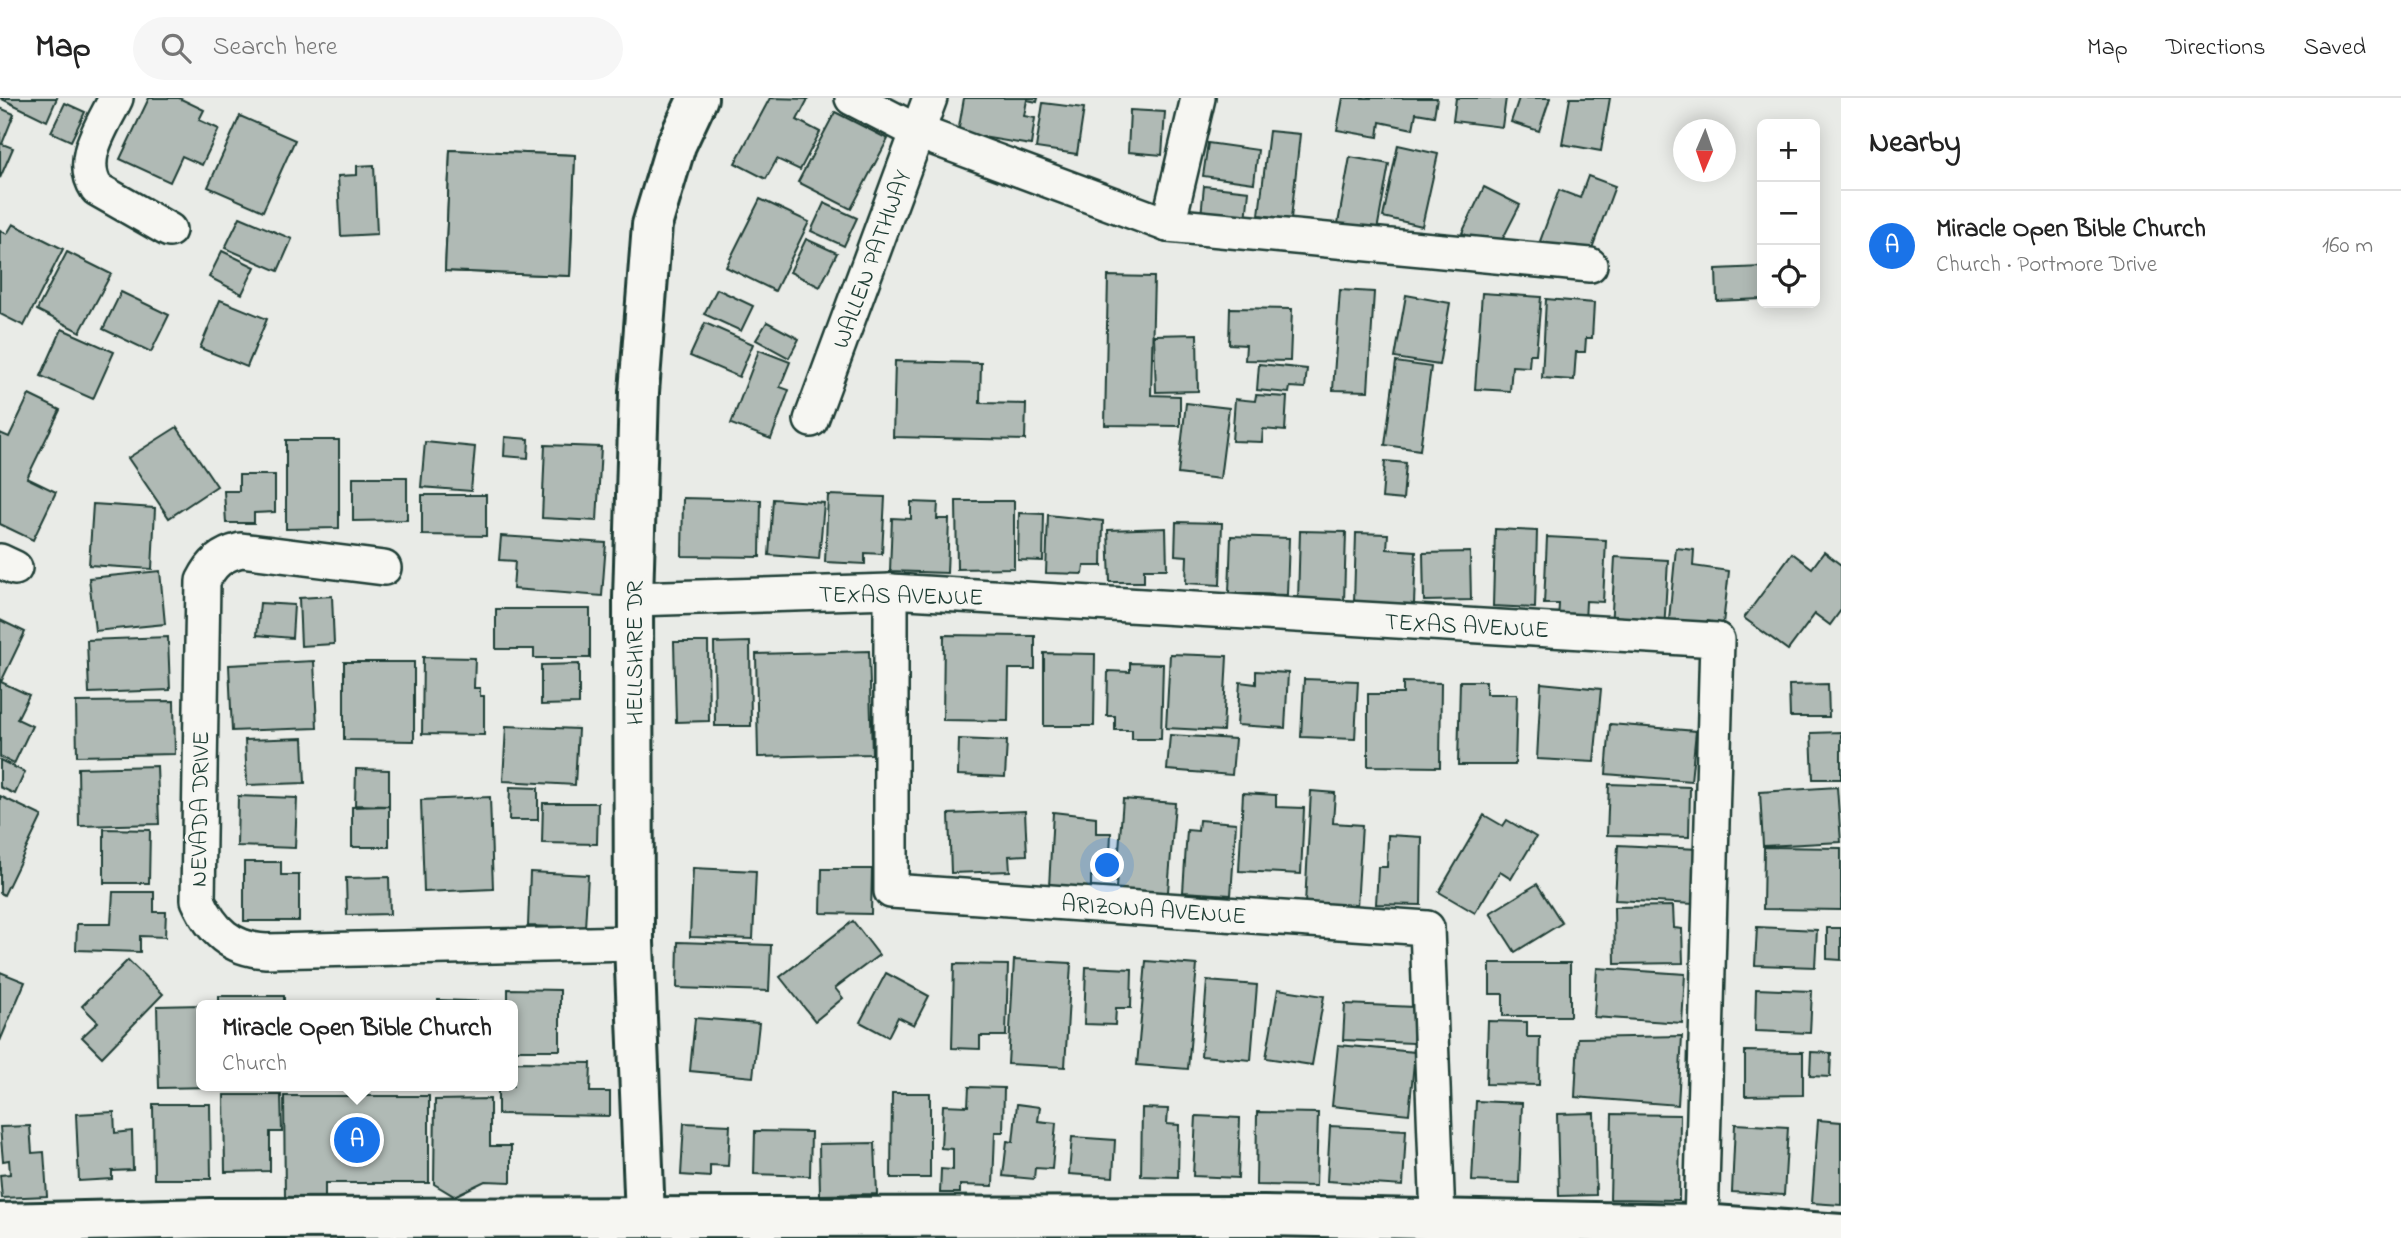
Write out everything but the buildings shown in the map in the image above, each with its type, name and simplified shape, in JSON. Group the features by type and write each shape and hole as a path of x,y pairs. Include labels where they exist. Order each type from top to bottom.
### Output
{"street":[{"path":"116,98 91,151 88,172 97,189 169,230"},
{"name":"HELLSHIRE DR","path":"645,1217 634,943 633,599 639,391 652,225 676,145 698,98"},
{"path":"852,98 918,132 1168,225 1590,265"},
{"name":"WALLEN PATHWAY","path":"811,420 930,98"},
{"path":"1168,225 1198,98"},
{"name":"NEVADA DRIVE","path":"384,568 241,550 226,554 212,565 203,582 198,900 208,922 224,938 246,950 265,951 634,943"},
{"name":"TEXAS AVENUE","path":"633,599 891,591 1717,640 1701,1224"},
{"name":"ARIZONA AVENUE","path":"891,591 891,891 1427,928 1438,1219"},
{"path":"0,1223 210,1228 645,1217 1001,1227 1263,1227 1438,1219 1701,1224 1841,1234"}],"place":[{"name":"Miracle Open Bible Church","path":"357,1140"}]}
